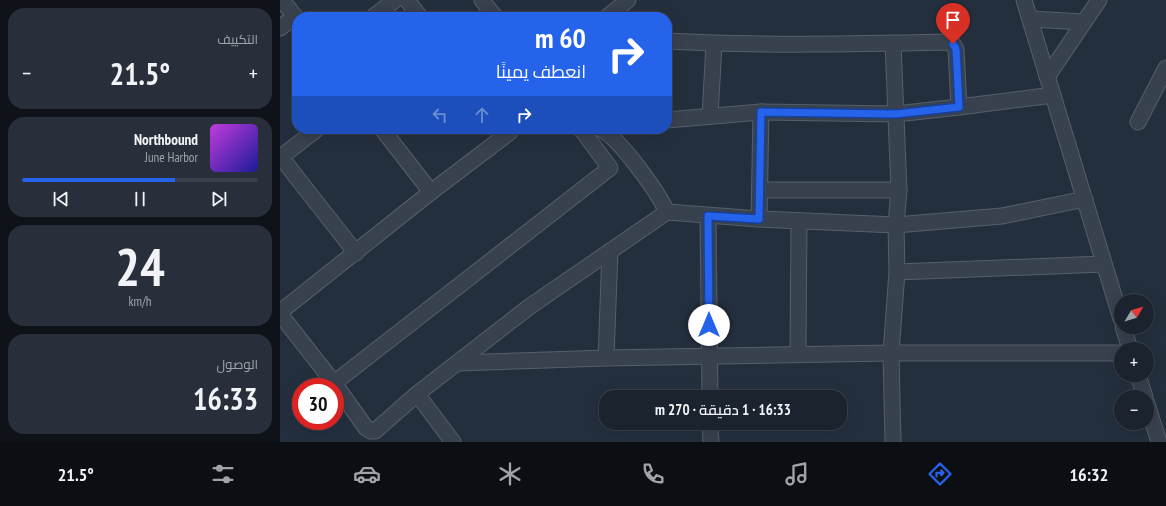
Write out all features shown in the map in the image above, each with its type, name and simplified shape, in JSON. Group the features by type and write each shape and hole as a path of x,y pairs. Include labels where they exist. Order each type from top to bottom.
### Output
{"street":[{"path":"282,0 292,13"},
{"path":"379,12 394,0"},
{"path":"407,0 416,12"},
{"path":"482,0 492,12"},
{"path":"1024,0 1114,296"},
{"path":"1047,77 1099,0"},
{"path":"611,12 620,2"},
{"path":"1030,19 1084,22"},
{"path":"280,28 292,20"},
{"path":"672,41 714,44 948,42 953,44 956,49 959,107"},
{"path":"893,43 899,190 896,225 897,272 891,353 893,442"},
{"path":"710,116 714,44"},
{"path":"1138,122 1166,68"},
{"path":"672,120 761,112 896,114 1053,95"},
{"path":"759,219 761,112"},
{"path":"310,134 280,157 356,253"},
{"path":"386,134 431,192"},
{"path":"330,378 280,313 506,134"},
{"path":"340,378 610,168 586,134"},
{"path":"609,134 620,144 662,201 667,212"},
{"path":"760,190 899,190"},
{"path":"344,397 366,428 371,431 375,431 416,394 528,307 667,212 759,219 896,225 1002,216 1085,199"},
{"path":"708,216 710,390"},
{"path":"798,354 799,221"},
{"path":"606,358 610,251"},
{"path":"897,272 1104,264"},
{"path":"457,363 798,354 1114,353"},
{"path":"416,394 453,442"},
{"path":"1154,428 1158,442"},
{"path":"710,430 711,442"}],"route":[{"path":"709,325 708,216 759,219 761,112 896,114 959,107 956,49 953,44"}]}
